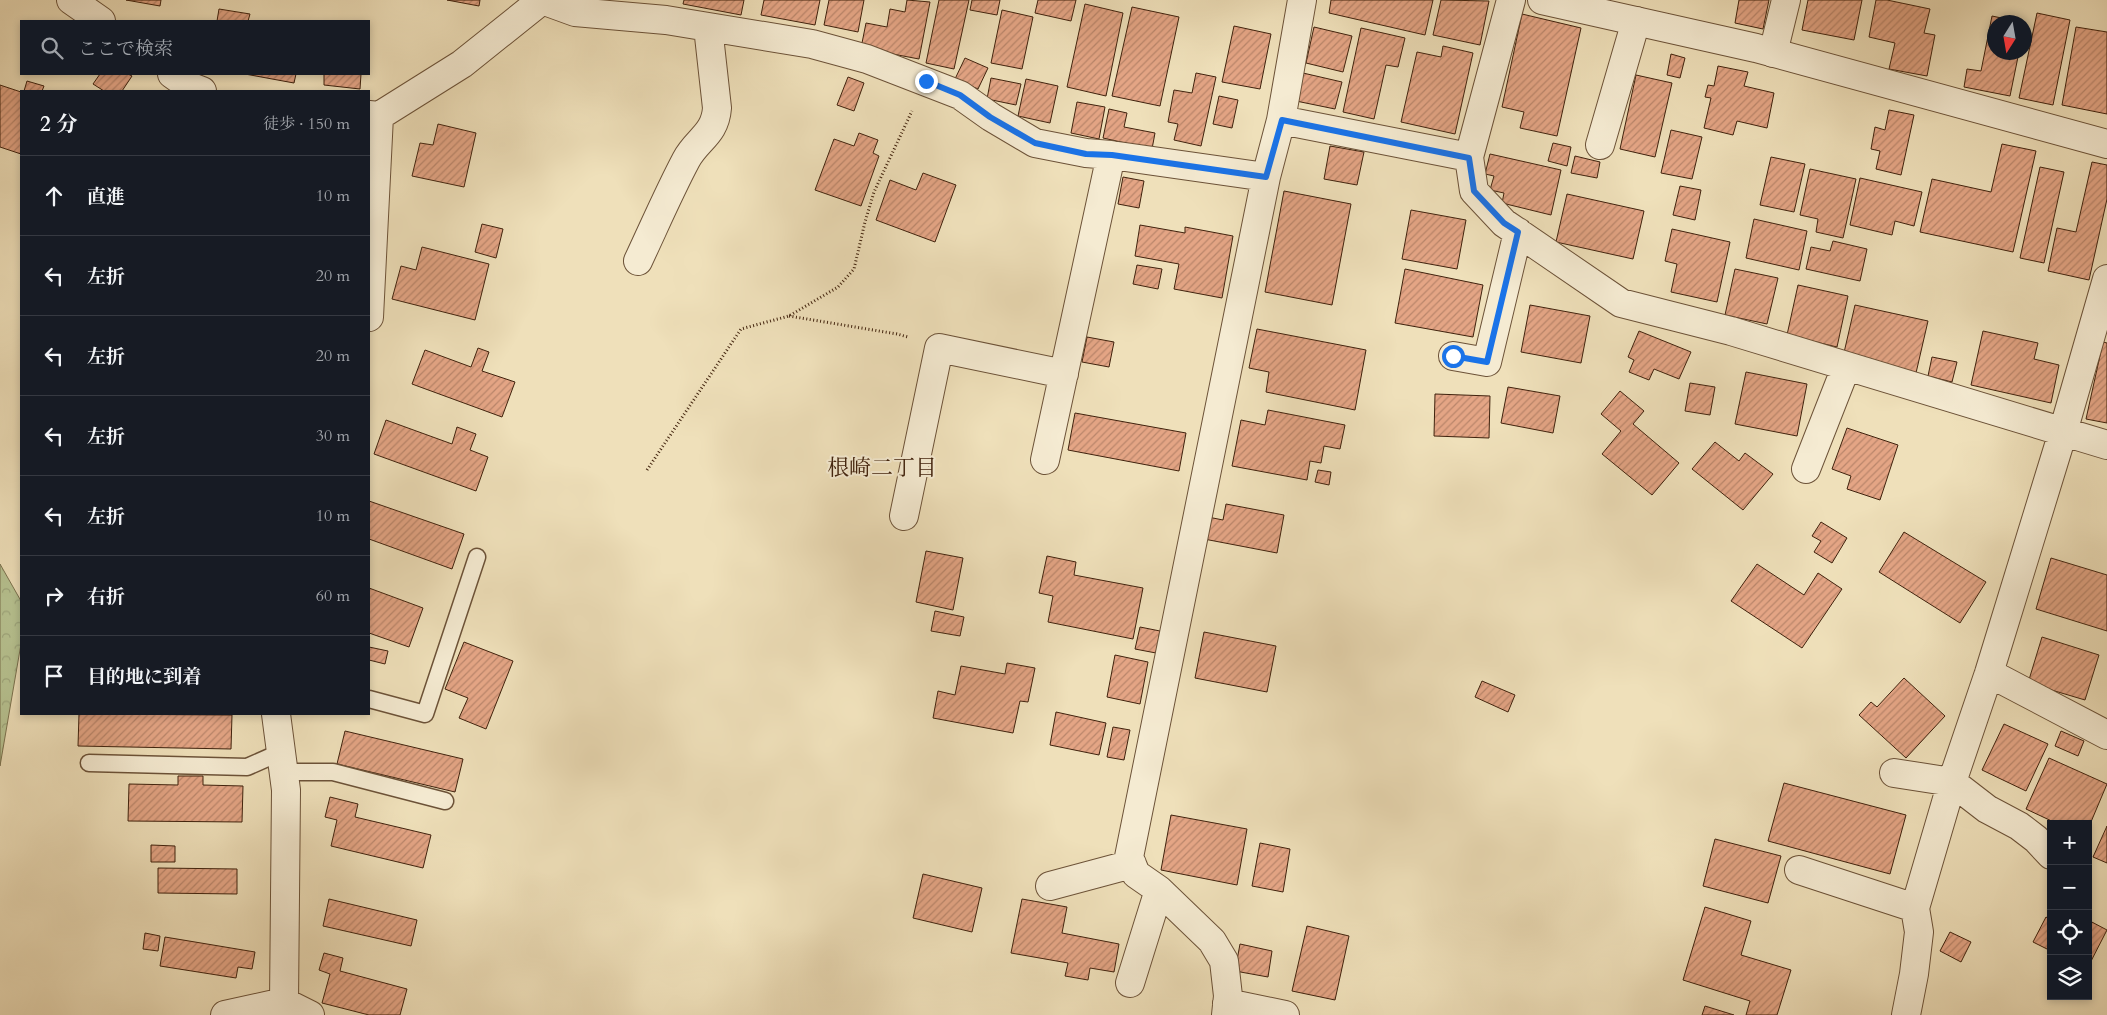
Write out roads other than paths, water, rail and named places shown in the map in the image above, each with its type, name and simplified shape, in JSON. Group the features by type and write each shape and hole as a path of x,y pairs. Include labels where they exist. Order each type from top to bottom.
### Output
{"street":[{"path":"71,0 100,20"},
{"path":"370,277 374,115 462,64 542,0 576,12 666,20 812,44 867,60 960,95 990,117 1035,143 1086,154 1112,155 1266,177"},
{"path":"1285,1015 1227,1009 1224,961 1212,941 1159,890 1136,874 1129,857 1266,177 1282,120 1302,0"},
{"path":"1511,0 1469,158 1474,191 1504,223 1621,303 1731,331 2107,445"},
{"path":"1542,0 1773,53 2107,144"},
{"path":"1773,53 1786,0"},
{"path":"1600,145 1636,21"},
{"path":"638,261 687,157 712,129 716,119 717,108 708,27"},
{"path":"173,75 189,86 199,90"},
{"path":"1282,120 1469,158"},
{"path":"1045,460 1112,155"},
{"path":"1453,356 1487,362 1518,232"},
{"path":"1906,1015 1914,974 1918,932 1914,908 2063,432 2107,279"},
{"path":"904,516 939,348 1064,374"},
{"path":"1806,469 1846,367"},
{"path":"1989,672 2105,727"},
{"path":"276,715 286,790 284,1002"},
{"path":"1894,774 1952,782 1987,809 2019,826 2036,838 2047,850"},
{"path":"1050,886 1132,864"},
{"path":"1799,870 1914,908"},
{"path":"1130,983 1159,890"},
{"path":"225,1015 284,1002 310,1015"}],"lane":[{"path":"370,699 425,714 477,557"},
{"path":"89,763 247,767 282,762 333,772 445,801"}],"district":[{"name":"根崎二丁目","path":"882,468"}]}
